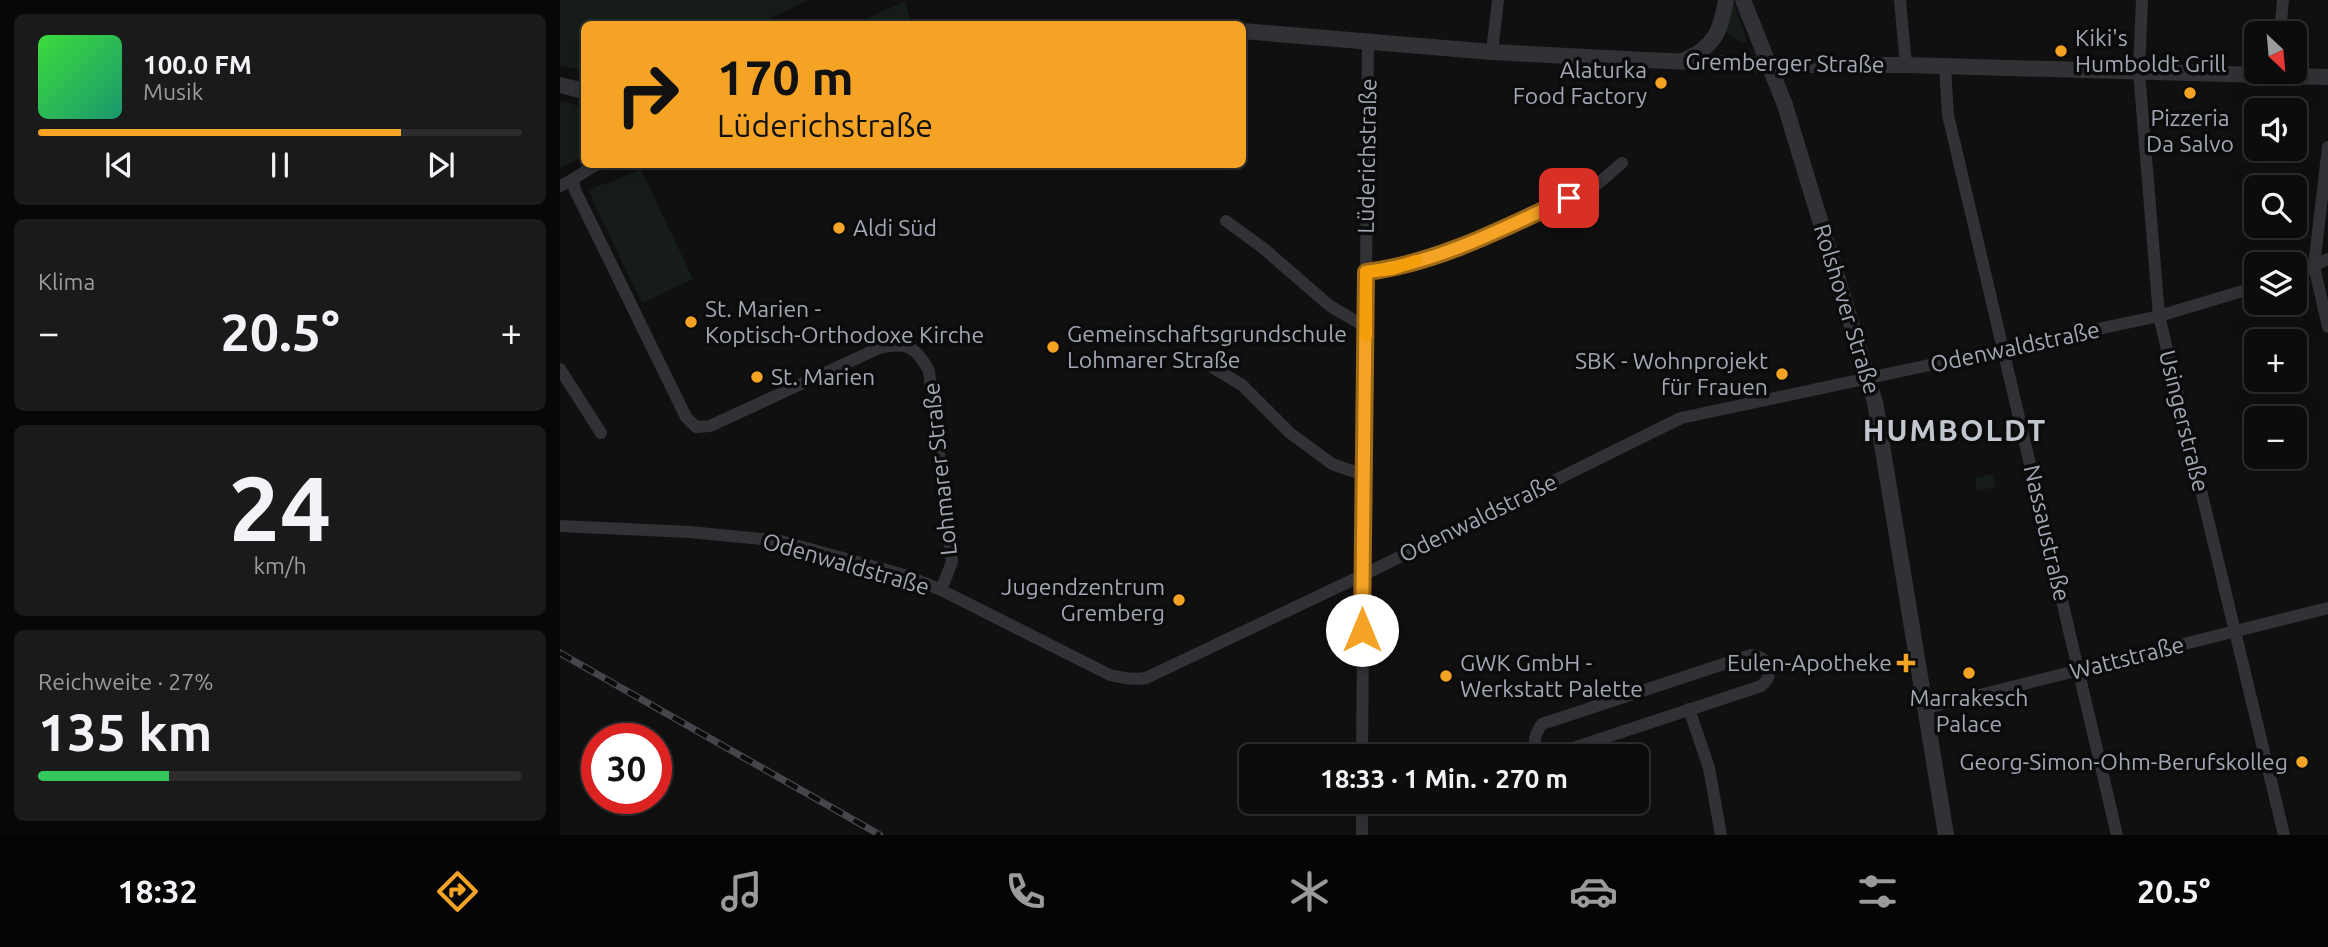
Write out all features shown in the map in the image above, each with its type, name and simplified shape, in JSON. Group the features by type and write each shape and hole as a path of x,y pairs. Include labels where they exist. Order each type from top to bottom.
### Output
{"street":[{"path":"1492,52 1498,0"},
{"path":"1682,61 1703,52 1707,47 1723,19 1726,0"},
{"name":"Rolshover Straße","path":"1743,0 1785,105 1875,402 1946,835"},
{"path":"1900,0 1906,65"},
{"name":"Usingerstraße","path":"2142,0 2139,71 2159,316 2284,835"},
{"path":"2281,21 2283,0"},
{"name":"Gremberger Straße","path":"1246,31 1492,52 1769,65 1906,65 2244,73"},
{"name":"Lüderichstraße","path":"1362,744 1368,41"},
{"name":"Nassaustraße","path":"1945,66 1948,115 2117,835"},
{"name":"Gremberger Straße","path":"2307,76 2328,78"},
{"path":"560,85 581,89"},
{"path":"2328,147 2314,266 2328,327"},
{"path":"1366,272 1392,269 1453,251 1594,187 1622,163"},
{"path":"560,186 590,168"},
{"name":"Lohmarer Straße","path":"573,180 575,190 686,417 696,427 710,426 879,348 898,344 913,349 923,359 929,371 952,562 941,590"},
{"path":"1226,221 1329,306 1366,327"},
{"path":"2307,269 2328,259"},
{"name":"Odenwaldstraße","path":"560,526 690,532 781,541 908,576 1110,675 1131,680 1146,678 1363,575 1681,418 2159,316 2244,291"},
{"path":"1207,364 1242,385 1290,433 1323,458 1364,475"},
{"path":"560,369 601,433"},
{"name":"Wattstraße","path":"1927,708 2328,608"},
{"path":"1751,655 1761,657 1768,664 1768,679 1761,686 1689,709 1552,755 1541,752 1535,744 1536,734 1542,724 1751,655"},
{"path":"1689,709 1709,768 1721,835"},
{"path":"1362,814 1362,835"}],"shaded area":[{"path":"560,0 809,0 768,19 769,21 581,21 581,70 560,66"},
{"path":"905,1 910,21 861,21"},
{"path":"1733,1 1746,42 1740,42 1725,31"},
{"path":"560,101 581,106 581,158 560,168"},
{"path":"641,170 693,279 642,303 588,190"},
{"path":"1993,474 1995,487 1977,491 1975,478"}],"railway":[{"path":"560,653 880,835"}],"slow traffic":[{"path":"1366,336 1366,272 1392,269 1416,261"}],"place":[{"name":"Kiki's Humboldt Grill","path":"2061,51"},
{"name":"Alaturka Food Factory","path":"1661,83"},
{"name":"Pizzeria Da Salvo","path":"2190,93"},
{"name":"Aldi Süd","path":"839,228"},
{"name":"St. Marien - Koptisch-Orthodoxe Kirche","path":"691,322"},
{"name":"Gemeinschaftsgrundschule Lohmarer Straße","path":"1053,347"},
{"name":"SBK - Wohnprojekt für Frauen","path":"1782,374"},
{"name":"St. Marien","path":"757,377"},
{"name":"Jugendzentrum Gremberg","path":"1179,600"},
{"name":"Eulen-Apotheke","path":"1906,663"},
{"name":"Marrakesch Palace","path":"1969,673"},
{"name":"GWK GmbH - Werkstatt Palette","path":"1446,676"},
{"name":"Georg-Simon-Ohm-Berufskolleg","path":"2302,762"}],"district":[{"name":"HUMBOLDT","path":"1955,431"}],"route":[{"path":"1362,630 1366,272 1392,269 1453,251 1569,198"}]}
